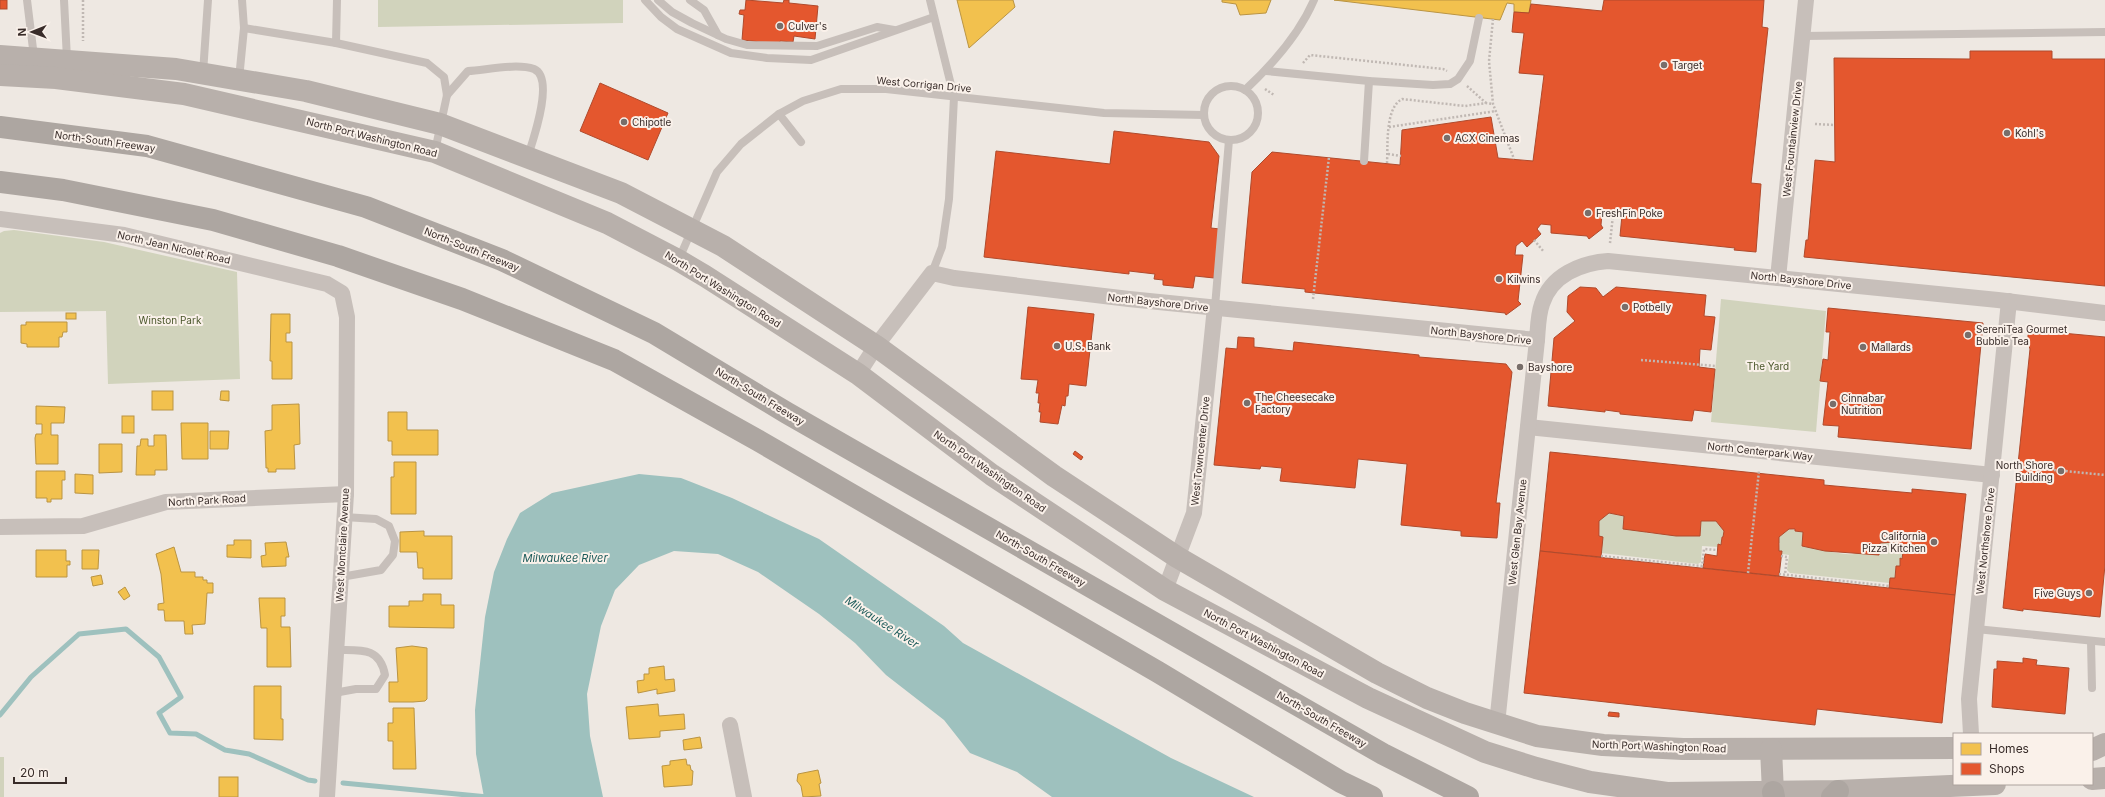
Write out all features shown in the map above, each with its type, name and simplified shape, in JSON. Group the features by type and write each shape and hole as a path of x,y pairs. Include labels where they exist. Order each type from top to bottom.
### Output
{"highway":[{"name":"North-South Freeway","path":"0,127 147,146 197,159 366,207 502,260 654,333 794,417 1376,750 1468,797"},
{"path":"0,182 63,190 213,220 338,256 462,299 614,360 766,445 1144,664 1367,797"},
{"path":"1341,782 1372,797"}],"main road":[{"name":"North Port Washington Road","path":"0,56 176,69 306,91 440,124 621,193 723,246 876,346 1054,476 1177,557 1377,673 1427,698 1497,724 1537,736 1603,745 1683,749 1953,748"},
{"name":"North Port Washington Road","path":"0,75 56,78 184,94 435,152 606,223 678,260 858,374 992,475 1164,590 1368,698 1484,752 1536,768 1590,782 1667,793 1835,794 1958,785"},
{"path":"2093,739 2105,738"},
{"path":"2093,750 2105,744"},
{"path":"1771,749 1774,794"},
{"path":"2093,779 2105,778"}],"street":[{"name":"West Fountainview Drive","path":"1778,278 1806,0"},
{"name":"North Jean Nicolet Road","path":"0,219 103,231 157,242 327,284 342,293"},
{"name":"North Bayshore Drive","path":"932,273 954,278 1128,299 1537,340 1540,310 1548,293 1562,276 1580,266 1593,262 1608,261 2009,301 2105,313"},
{"path":"858,374 876,346 932,273"},
{"name":"West Montclaire Avenue","path":"327,797 346,494 346,317 342,293"},
{"name":"West Northshore Drive","path":"1971,733 1969,699 2009,301"},
{"name":"West Towncenter Drive","path":"1164,590 1194,513 1215,307"},
{"name":"West Glen Bay Avenue","path":"1497,724 1537,340"},
{"name":"North Centerpark Way","path":"1528,427 1992,475"},
{"name":"North Park Road","path":"0,528 83,526 166,502 346,494"},
{"path":"730,725 744,797"}],"lane":[{"path":"27,0 34,58"},
{"path":"64,0 67,60"},
{"path":"203,74 208,0"},
{"path":"239,80 244,28 242,0"},
{"path":"336,43 337,0"},
{"path":"645,0 661,17 677,29 724,51 746,57 812,60 934,17"},
{"path":"658,0 672,12 718,35 747,45 817,46 877,27 895,30"},
{"path":"690,0 704,10 718,35"},
{"path":"930,0 954,97 949,199 942,247 932,273"},
{"path":"1245,90 1266,71 1305,21 1314,0"},
{"path":"1266,71 1370,81 1432,85 1450,84 1458,79 1470,62 1479,18"},
{"path":"244,28 336,43 427,63 444,77 447,95 435,152"},
{"path":"1803,36 2105,32"},
{"path":"447,95 468,72 521,66 536,70 542,77 543,104 528,158"},
{"path":"1364,161 1370,81"},
{"path":"1228,85 1245,90 1256,102 1257,120 1253,129 1238,139 1228,140 1219,137 1212,132 1206,124 1204,107 1213,92 1228,85"},
{"name":"West Corrigan Drive","path":"678,260 693,230 704,198 717,172 740,144 779,114 803,102 841,89 886,89 1104,113 1204,115"},
{"path":"779,114 802,142"},
{"path":"1215,307 1228,140"},
{"path":"341,577 381,570 393,555 395,541 389,526 376,519 344,517"},
{"path":"1976,629 2105,642"},
{"path":"2092,641 2092,688"},
{"path":"334,693 356,689 376,689 384,675 383,663 373,653 355,650 337,650"}],"path":[{"path":"83,0 83,41"},
{"path":"1494,19 1489,60 1493,104 1514,160"},
{"path":"1307,58 1310,55 1443,69"},
{"path":"1387,163 1391,111 1396,102 1402,98 1465,106 1486,103 1493,104"},
{"path":"1390,127 1496,111"},
{"path":"1814,124 1834,124"},
{"path":"1388,154 1401,156"},
{"path":"1314,299 1329,157"},
{"path":"1610,243 1613,215"},
{"path":"1534,240 1544,252"},
{"path":"1641,360 1716,366"},
{"path":"2014,466 2105,475"},
{"path":"1748,573 1759,471"},
{"path":"1601,556 1702,566 1704,549 1718,550"},
{"path":"1781,556 1787,557 1785,574"},
{"path":"1779,574 1889,586"}],"green space":[{"path":"378,0 623,0 623,23 378,27"},
{"name":"Winston Park","path":"14,230 104,242 237,272 240,379 108,384 106,311 0,312 0,233"},
{"name":"The Yard","path":"1721,299 1826,311 1816,432 1711,422"},
{"path":"1609,513 1624,516 1623,529 1646,531 1646,533 1700,536 1701,521 1716,521 1724,531 1723,537 1721,537 1721,545 1718,545 1718,547 1702,546 1701,562 1698,564 1601,553 1599,521"},
{"path":"1789,529 1803,532 1802,546 1845,554 1854,554 1879,544 1895,542 1903,552 1900,566 1896,566 1895,578 1890,578 1889,583 1790,573 1787,570 1789,555 1782,554 1782,551 1779,551 1780,543 1778,543 1779,537"},
{"path":"0,757 4,757 4,797 0,797"}],"water":[{"name":"Milwaukee River","path":"639,474 681,478 732,498 819,539 944,626 963,643 1171,758 1254,797 1052,797 1017,772 970,753 944,720 886,675 855,643 819,614 758,572 718,554 674,551 639,565 615,590 601,626 587,694 590,736 603,797 484,797 476,754 475,710 485,617 494,572 507,539 520,513 552,493"}],"building: Homes":[{"path":"957,0 1013,0 1015,7 969,48"},
{"path":"1222,0 1271,0 1266,13 1240,15 1236,4 1222,2"},
{"path":"1334,0 1531,0 1529,13 1514,12 1514,4 1507,3 1500,20"},
{"path":"66,313 76,313 76,319 66,319"},
{"path":"271,314 290,314 290,333 286,333 286,342 292,342 292,379 272,379 272,361 270,361"},
{"path":"26,322 67,322 67,332 63,332 62,337 59,337 59,347 27,347 27,344 21,343 21,325 26,325"},
{"path":"152,391 173,391 173,410 152,410"},
{"path":"221,391 229,391 229,401 220,400"},
{"path":"299,404 300,444 294,445 295,469 276,469 276,472 268,472 268,468 266,468 265,431 272,430 272,405"},
{"path":"36,406 65,407 64,423 51,423 51,435 58,435 58,464 36,464 35,438 36,434 42,434 42,424 36,424"},
{"path":"388,412 407,412 407,430 438,430 438,455 392,455 392,441 388,441"},
{"path":"122,416 134,416 134,433 122,433"},
{"path":"181,423 208,423 208,459 182,459"},
{"path":"210,431 229,431 228,449 210,449"},
{"path":"154,435 166,435 167,470 155,470 155,475 136,475 137,446 140,446 141,439 148,439 148,446 154,446"},
{"path":"99,444 122,444 122,472 99,473"},
{"path":"394,462 416,462 416,514 391,514 391,477 394,477"},
{"path":"36,471 65,471 65,480 62,480 62,499 51,499 51,502 47,502 47,498 36,498"},
{"path":"75,474 93,475 93,494 75,493"},
{"path":"424,531 424,536 452,536 452,579 423,579 423,568 418,568 417,552 400,552 400,532"},
{"path":"234,540 251,540 251,558 227,557 227,545 234,545"},
{"path":"286,542 289,557 286,557 286,566 262,567 261,556 266,555 265,543"},
{"path":"174,547 181,572 195,572 195,577 203,577 203,580 207,580 207,583 213,583 213,593 207,593 205,624 192,625 193,634 185,634 184,621 165,621 164,610 158,610 158,604 164,603 161,574 156,554"},
{"path":"36,550 66,550 66,561 70,561 70,565 67,565 67,577 36,577"},
{"path":"82,550 99,550 98,569 82,569"},
{"path":"101,575 103,584 93,586 91,577"},
{"path":"125,587 130,596 124,600 118,592"},
{"path":"423,594 441,594 441,605 454,605 454,628 389,627 389,606 409,606 409,601 423,601"},
{"path":"259,598 285,598 285,616 281,616 281,627 290,627 291,667 267,667 267,628 261,628"},
{"path":"412,646 427,648 427,699 425,701 413,702 389,702 389,682 398,682 396,648"},
{"path":"664,666 665,680 674,679 675,691 657,694 657,689 638,693 637,681 644,680 644,674 649,674 649,668"},
{"path":"254,686 281,686 281,719 283,719 283,740 254,739"},
{"path":"658,704 659,716 684,714 685,729 660,731 660,737 629,739 626,707"},
{"path":"393,708 414,708 416,769 393,769 393,741 388,741 388,723 393,723"},
{"path":"700,737 702,748 684,750 683,740"},
{"path":"686,759 687,765 690,765 691,770 693,771 692,785 664,787 662,766 670,765 670,761"},
{"path":"818,770 821,783 819,784 821,796 803,797 801,786 797,781 798,774"},
{"path":"219,777 238,777 238,797 219,797"}],"building: Shops":[{"path":"0,0 7,0 7,9 0,9"},
{"name":"Culver's","path":"746,0 783,3 784,0 789,0 789,3 818,6 815,39 794,36 793,42 780,41 780,44 742,40 744,15 739,14 740,10 745,10"},
{"path":"1604,0 1764,0 1762,27 1768,28 1751,183 1761,184 1756,252 1734,250 1735,248 1620,236 1622,215 1602,214 1601,225 1603,228 1589,239 1587,236 1551,233 1551,225 1541,224 1537,229 1541,234 1527,247 1522,241 1516,246 1515,255 1523,255 1518,301 1521,304 1506,315 1505,313 1305,292 1305,289 1242,283 1252,172 1272,152 1400,165 1402,130 1491,117 1498,158 1533,161 1544,75 1519,73 1524,33 1512,32 1514,12 1529,13 1531,4 1602,11"},
{"path":"1970,51 2052,51 2052,59 2105,59 2105,286 1804,257 1806,240 1808,240 1815,160 1835,162 1834,58 1970,59"},
{"name":"Chipotle","path":"600,83 668,113 648,160 580,131"},
{"path":"1114,131 1209,142 1219,156 1211,228 1220,229 1214,278 1195,276 1193,288 1163,285 1163,280 1154,279 1155,274 1129,271 1129,274 984,257 996,151 1110,164"},
{"path":"1580,287 1596,288 1603,297 1616,287 1706,295 1704,316 1715,317 1711,350 1700,349 1699,367 1715,369 1711,412 1694,410 1692,421 1620,414 1620,412 1605,410 1605,412 1548,406 1554,338 1575,321 1567,312 1568,296"},
{"name":"U.S. Bank","path":"1028,307 1094,314 1086,386 1069,384 1068,396 1066,396 1065,406 1062,405 1058,424 1040,422 1041,412 1039,412 1040,403 1038,403 1039,393 1036,393 1038,380 1021,379"},
{"path":"1828,308 1983,323 1971,449 1838,437 1839,426 1823,425 1828,382 1820,381 1823,359 1828,360 1830,332 1826,332"},
{"name":"North Shore Building","path":"2032,328 2046,328 2051,332 2105,337 2105,565 2100,617 2003,608 2030,349 2028,335"},
{"path":"1238,337 1254,338 1254,347 1293,351 1294,342 1419,355 1419,357 1506,364 1512,372 1496,503 1500,503 1497,538 1461,536 1461,531 1401,525 1407,464 1358,459 1355,488 1280,481 1282,468 1261,466 1260,469 1214,465 1226,348 1237,349"},
{"path":"1075,451 1083,457 1081,460 1073,454"},
{"path":"1550,452 1824,480 1824,485 1912,493 1912,489 1966,494 1955,595 1889,588 1890,578 1895,578 1896,566 1900,566 1900,558 1902,559 1903,552 1895,542 1880,543 1879,555 1825,551 1802,546 1803,532 1795,531 1795,529 1789,529 1779,537 1779,551 1782,551 1779,576 1703,568 1705,554 1717,556 1718,544 1721,545 1724,531 1716,521 1701,521 1700,536 1676,536 1623,529 1624,516 1609,513 1599,521 1599,536 1603,537 1601,557 1540,551"},
{"path":"1540,551 1955,595 1942,723 1817,709 1815,725 1524,693"},
{"path":"2023,658 2037,660 2036,665 2069,668 2065,714 1992,707 1994,669 1997,669 1997,661 2023,663"},
{"path":"1609,712 1619,713 1619,717 1608,716"}],"waterway":[{"path":"0,715 31,677 79,634 126,629 159,657 181,697 159,713 170,733 196,734 225,750 249,754 308,780 315,781"},
{"path":"343,783 488,797"}],"place":[{"name":"Culver's","path":"780,26"},
{"name":"Target","path":"1664,65"},
{"name":"Chipotle","path":"624,122"},
{"name":"Kohl's","path":"2007,133"},
{"name":"ACX Cinemas","path":"1447,138"},
{"name":"FreshFin Poke","path":"1588,213"},
{"name":"Kilwins","path":"1499,279"},
{"name":"Potbelly","path":"1625,307"},
{"name":"SereniTea Gourmet Bubble Tea","path":"1968,335"},
{"name":"U.S. Bank","path":"1057,346"},
{"name":"Mallards","path":"1863,347"},
{"name":"Bayshore","path":"1520,367"},
{"name":"The Cheesecake Factory","path":"1247,403"},
{"name":"Cinnabar Nutrition","path":"1833,404"},
{"name":"North Shore Building","path":"2061,471"},
{"name":"California Pizza Kitchen","path":"1934,542"},
{"name":"Five Guys","path":"2089,593"}]}
